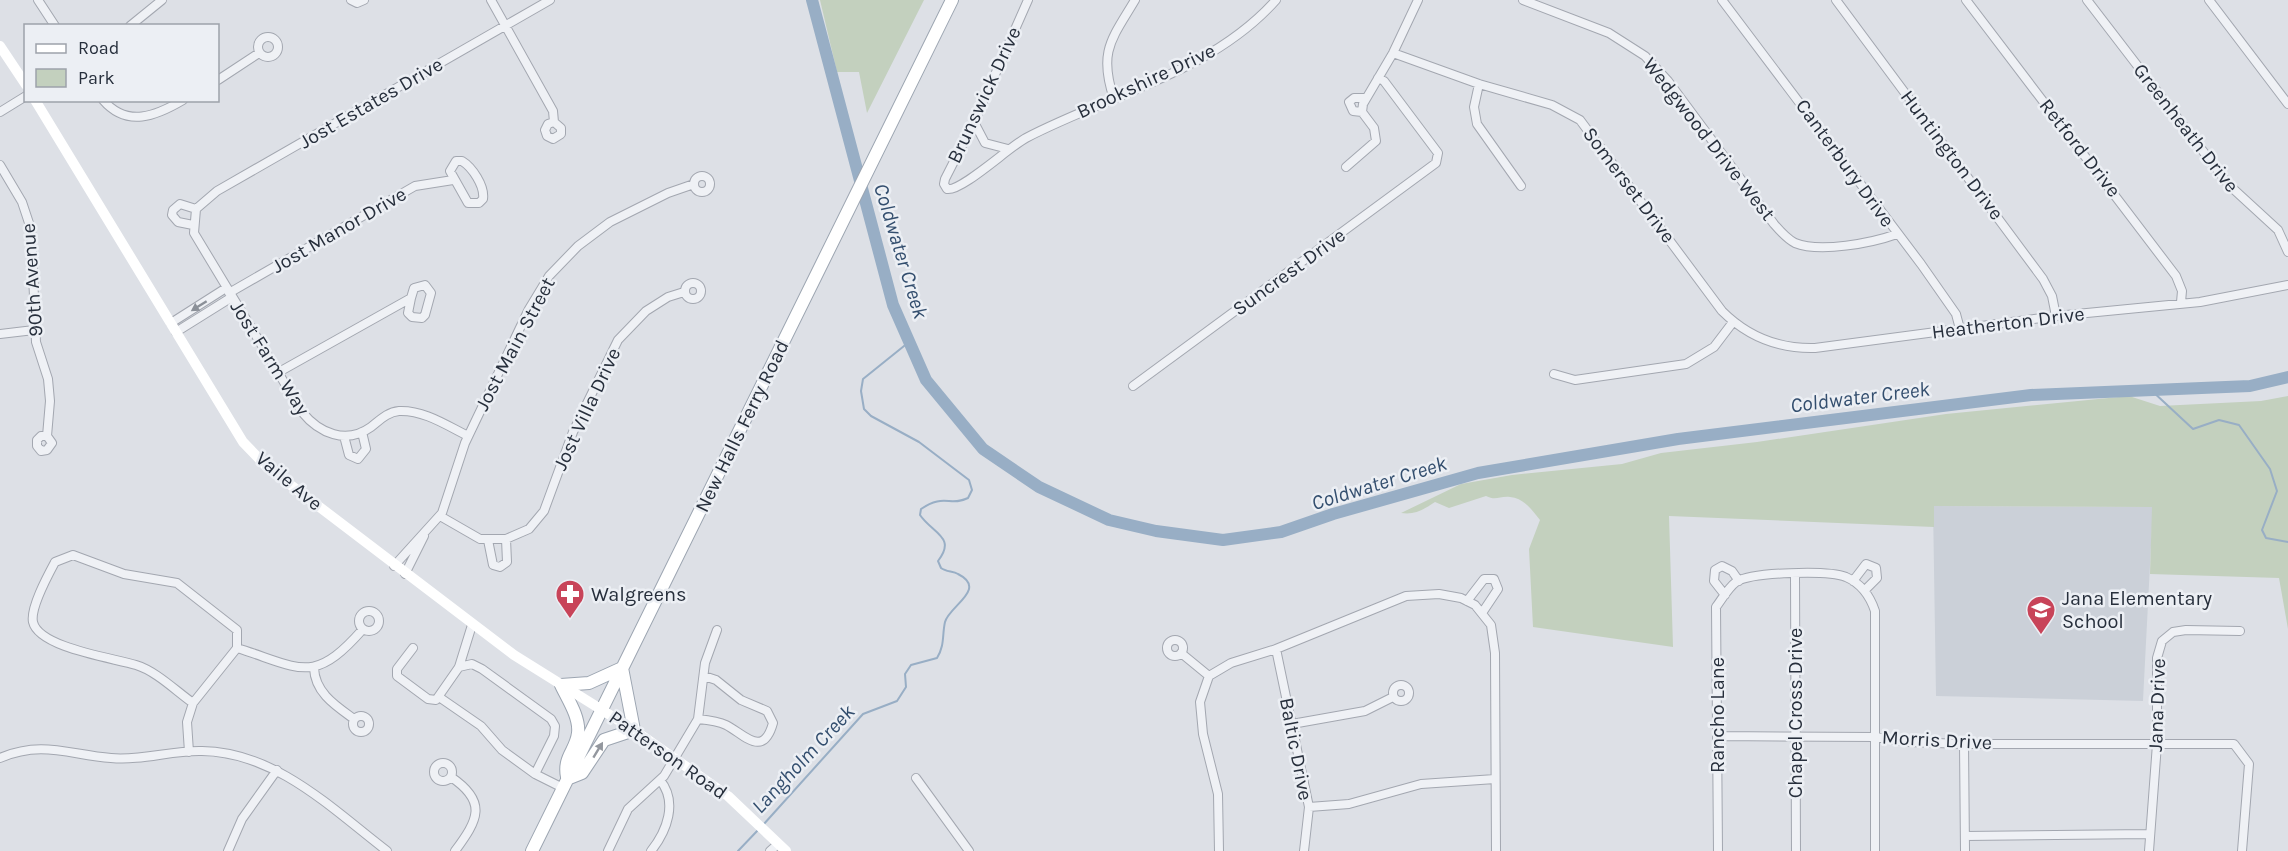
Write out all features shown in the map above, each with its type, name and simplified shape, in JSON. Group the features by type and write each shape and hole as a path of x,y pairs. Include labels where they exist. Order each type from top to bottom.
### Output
{"main road":[{"name":"New Halls Ferry Road","path":"532,851 952,0"},
{"path":"0,46 24,82"},
{"name":"Vaile Ave","path":"36,102 243,442 267,467 472,625 561,685 602,709"},
{"path":"622,668 634,730 604,740 582,773 565,783 566,760 576,739 578,727 561,685 589,683 622,668"},
{"name":"Patterson Road","path":"602,709 676,757 728,796 777,846"}],"street":[{"path":"38,0 54,24"},
{"path":"132,24 162,0"},
{"path":"351,0 357,3 364,0"},
{"path":"491,0 553,111 554,122"},
{"name":"Jost Estates Drive","path":"193,225 178,222 172,215 173,210 180,204 196,209 218,191 550,0"},
{"name":"Brunswick Drive","path":"947,189 944,184 945,179 974,122 1028,0"},
{"path":"1114,99 1106,74 1106,53 1112,35 1135,0"},
{"name":"Brookshire Drive","path":"947,189 958,188 1008,149 1037,132 1114,99 1213,52 1246,29 1276,0"},
{"path":"1362,112 1366,98 1393,52 1418,0"},
{"name":"Wedgwood Drive West","path":"1523,0 1609,33 1645,56 1668,81 1774,224 1793,242 1824,247 1869,242 1897,234"},
{"name":"Canterbury Drive","path":"1722,0 1956,314 1960,329"},
{"name":"Huntington Drive","path":"1836,0 2043,279 2052,296 2055,316"},
{"name":"Retford Drive","path":"1966,0 2176,276 2182,291 2181,302"},
{"name":"Greenheath Drive","path":"2087,0 2229,185 2278,230 2288,252"},
{"path":"2209,0 2288,104"},
{"path":"219,79 259,52"},
{"name":"Somerset Drive","path":"1393,52 1479,84 1552,105 1580,120 1710,296 1733,322"},
{"name":"Suncrest Drive","path":"1133,386 1436,163 1438,153 1384,81 1378,78"},
{"path":"1479,84 1474,107 1477,124 1521,186"},
{"path":"0,112 24,97"},
{"path":"1346,166 1376,141 1374,128 1362,112 1353,111 1349,102 1354,98 1366,98"},
{"path":"105,102 120,114 144,118 157,115 180,102"},
{"path":"974,122 985,143 1008,149"},
{"path":"462,161 468,165 483,188 483,199 474,205 468,203 453,180 450,171 452,165 462,161"},
{"name":"90th Avenue","path":"0,165 22,202 31,229 34,330 48,378 50,400 47,436"},
{"name":"Jost Manor Drive","path":"173,327 415,186 453,180"},
{"name":"Jost Main Street","path":"394,566 440,516 453,486 468,436 529,309 558,265 578,246 610,222 668,193 694,184"},
{"path":"196,209 193,225 196,240 229,293"},
{"name":"Heatherton Drive","path":"1733,322 1767,342 1803,349 2055,316 2223,298 2288,285"},
{"name":"Jost Villa Drive","path":"440,516 472,536 488,540 506,539 529,529 544,511 573,432 618,340 646,311 668,297 684,292"},
{"name":"Jost Farm Way","path":"229,293 309,421 318,429 344,436 363,432 395,411 408,411 420,412 468,436"},
{"path":"279,372 411,298"},
{"path":"1554,374 1575,380 1686,364 1714,347 1733,322"},
{"path":"0,334 34,330"},
{"path":"344,436 350,455 358,459 366,449 363,432"},
{"name":"Jost Main Street","path":"405,574 424,536"},
{"path":"488,540 490,561 493,565 500,567 507,562 506,539"},
{"path":"189,752 187,722 193,703 237,648 237,630 177,583 124,574 73,555 55,562 35,608 33,623 38,630 51,639 103,659 144,668 193,703"},
{"path":"1853,581 1866,564 1876,568 1877,578 1865,590"},
{"path":"1725,595 1714,581 1715,570 1722,566 1726,567 1736,582 1756,574 1840,576 1853,581 1865,590 1875,610 1875,851"},
{"name":"Chapel Cross Drive","path":"1795,574 1796,851"},
{"path":"1467,601 1484,579 1494,579 1498,589 1482,613"},
{"name":"Rancho Lane","path":"1718,851 1716,608 1736,582"},
{"path":"1219,851 1218,794 1203,734 1200,702 1209,676 1231,663 1276,649 1406,596 1439,594 1475,605 1491,625 1495,653 1496,851"},
{"path":"413,648 397,669 397,676 428,699 436,700 459,667 472,625"},
{"path":"237,648 295,666 314,668 338,656 363,629"},
{"path":"608,851 628,809 660,780 698,719 705,663 717,630"},
{"name":"Jana Drive","path":"2148,851 2157,744 2157,658 2162,641 2173,632 2186,630 2240,630"},
{"name":"Baltic Drive","path":"1276,649 1309,807 1304,851"},
{"path":"1181,653 1209,676"},
{"path":"459,667 472,664 482,669 555,726 554,736 535,774"},
{"path":"314,668 314,677 326,696 354,719"},
{"path":"698,719 721,723 750,742 759,742 765,738 773,723 767,711 741,700 716,680 704,676"},
{"path":"439,697 481,726 502,750 535,774 565,783"},
{"path":"1293,724 1365,711 1393,697"},
{"name":"Morris Drive","path":"1717,736 1876,737 1908,742 1964,744 2234,744 2249,764 2242,851"},
{"path":"1964,744 1965,851"},
{"path":"0,758 20,750 36,748 111,758 189,752 240,756 277,770 387,851"},
{"path":"228,851 238,825 277,770"},
{"path":"451,777 471,795 477,811 471,829 455,851"},
{"path":"916,778 969,851"},
{"path":"1309,807 1349,804 1421,784 1495,779"},
{"path":"651,851 669,819 669,794 660,780"},
{"path":"1965,836 2149,834"}],"shaded area":[{"name":"Jana Elementary School","path":"1933,506 2153,507 2143,701 1936,696"}],"green space":[{"path":"820,0 924,0 867,113 859,72 837,72"},
{"path":"2129,396 2160,406 2261,401 2288,396 2288,629 2279,578 2150,574 2152,507 1934,506 1934,527 1669,516 1673,647 1533,627 1529,549 1540,520 1527,505 1515,498 1486,496 1449,508 1435,502 1419,511 1401,513 1461,484 1512,475 1622,464 1661,453 1757,442 1946,414"}],"waterway":[{"name":"Coldwater Creek","path":"812,0 893,305 926,380 983,449 1039,487 1109,520 1156,531 1223,540 1281,532 1333,514 1478,473 1678,439 2031,395 2250,386 2288,377"},
{"name":"Langholm Creek","path":"763,825 863,714 897,701 906,687 905,674 911,665 937,658 940,653 945,622 968,592 969,586 966,580 956,573 941,568 938,561 943,553 944,541 920,515 921,509 929,504 968,498 972,490 969,480 919,442 871,416 864,409 861,391 863,379 909,342"},
{"path":"2151,390 2193,429 2219,420 2239,425 2270,469 2277,491 2262,530 2266,538 2288,542"},
{"name":"Langholm Creek","path":"738,851 759,829"}],"place":[{"name":"Walgreens","path":"570,620"},
{"name":"Jana Elementary School","path":"2041,636"}]}
